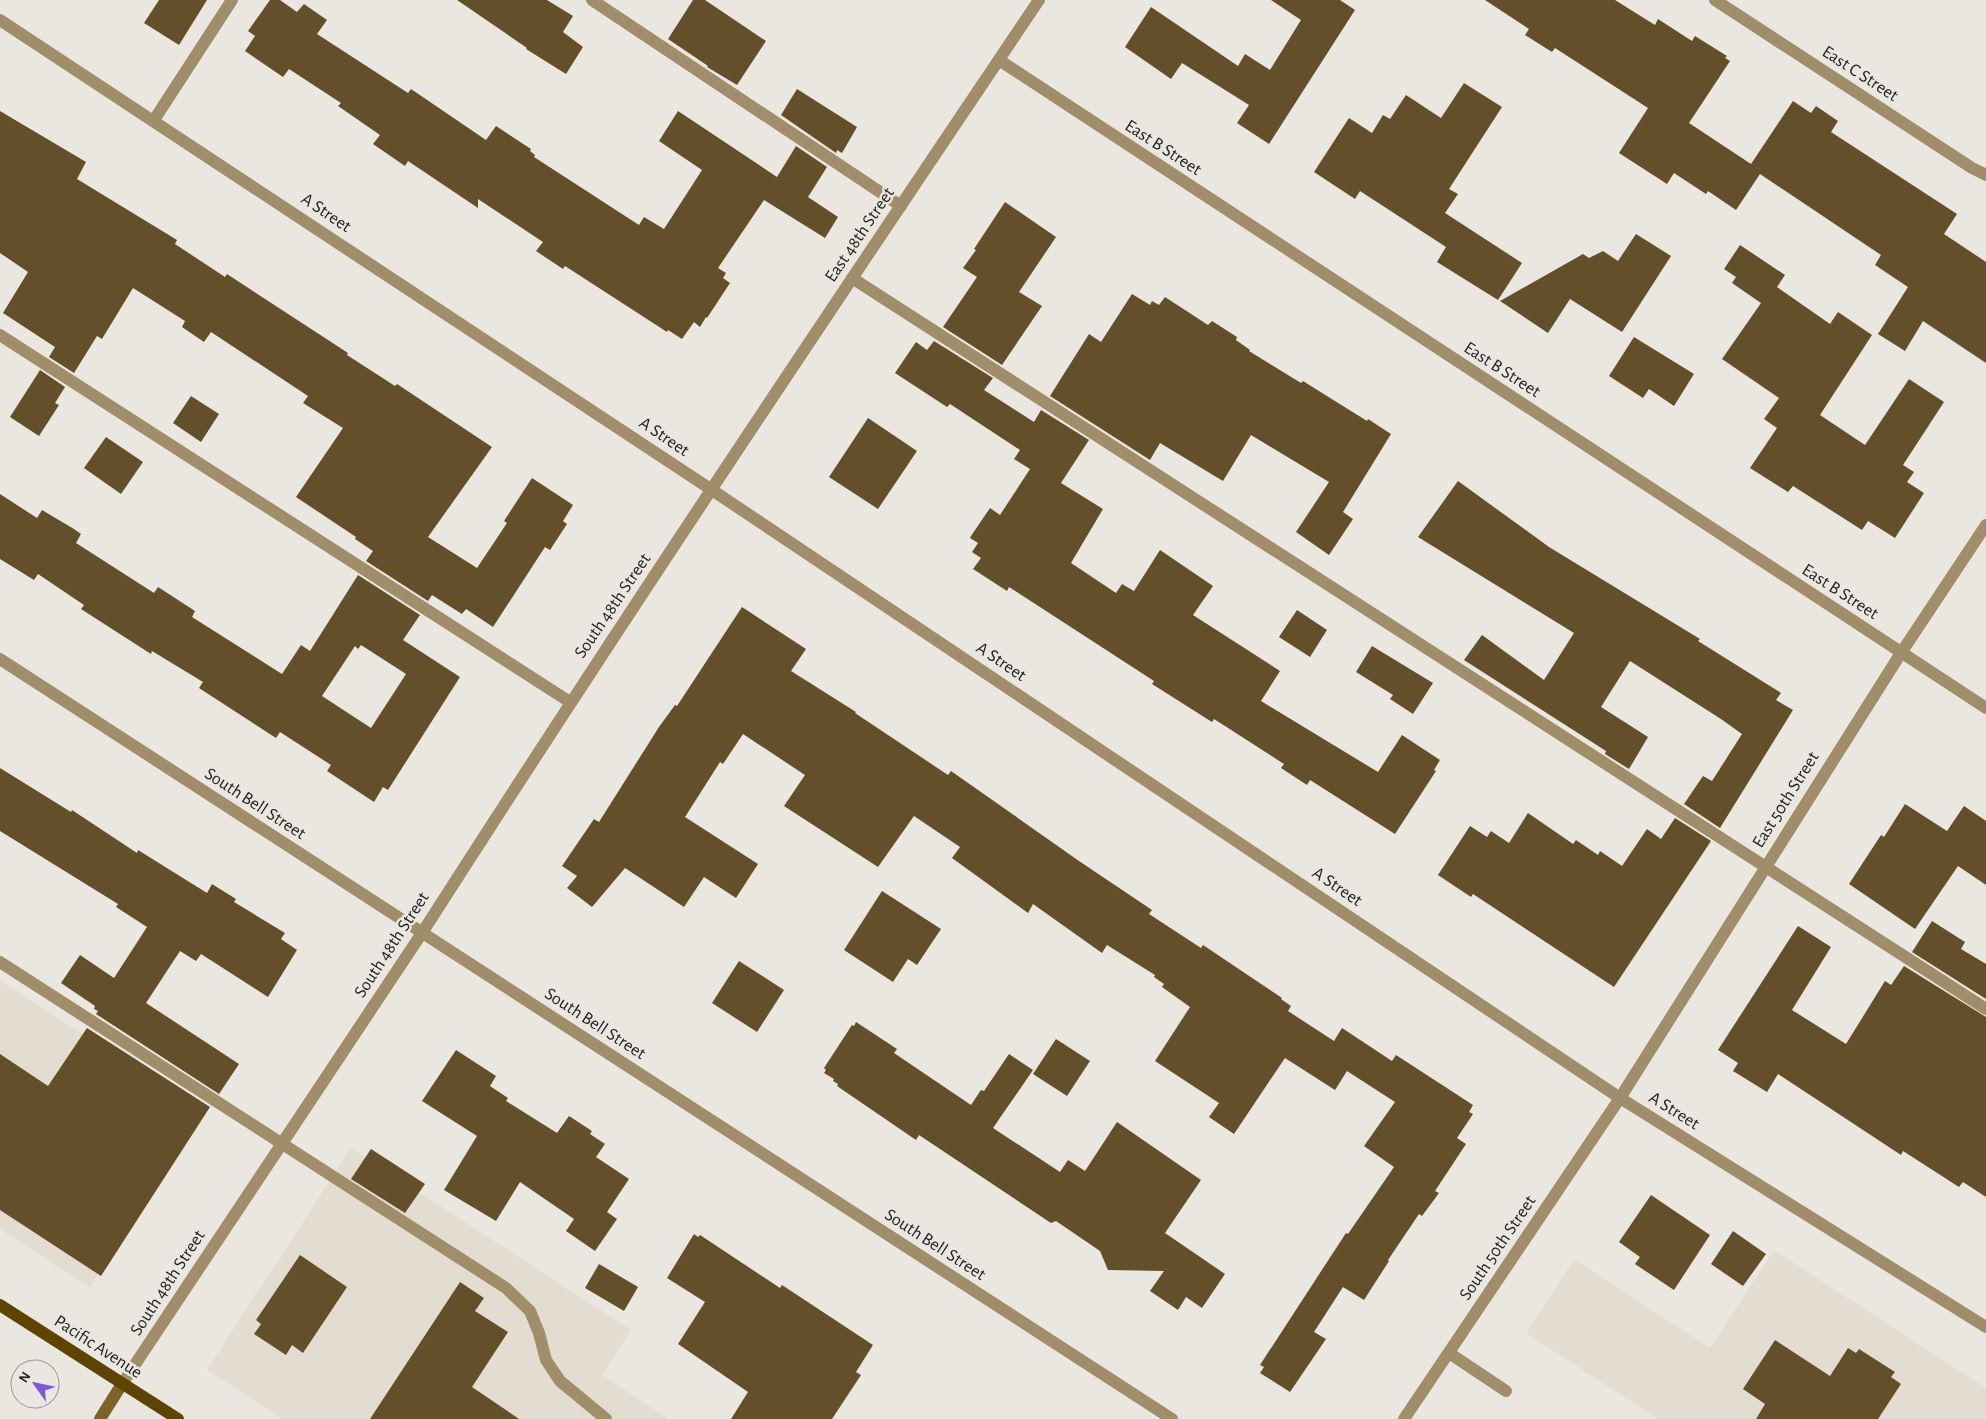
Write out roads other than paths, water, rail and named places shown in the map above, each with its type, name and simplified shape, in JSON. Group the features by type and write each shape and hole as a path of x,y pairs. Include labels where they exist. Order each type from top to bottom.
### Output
{"main road":[{"name":"Pacific Avenue","path":"0,1305 178,1419"},
{"name":"South 48th Street","path":"100,1419 122,1384"}],"street":[{"path":"154,120 232,0"},
{"path":"592,0 901,206"},
{"name":"East 48th Street","path":"712,490 852,278 1040,0"},
{"name":"East C Street","path":"1715,0 1986,175"},
{"name":"A Street","path":"0,20 712,490 1620,1098 1986,1327"},
{"name":"East B Street","path":"999,60 1986,708"},
{"path":"852,278 1986,1008"},
{"path":"0,335 570,702"},
{"name":"South 48th Street","path":"122,1384 422,933 570,702 712,490"},
{"name":"East 50th Street","path":"1620,1098 1900,653 1986,525"},
{"name":"South Bell Street","path":"0,659 1172,1419"},
{"path":"0,962 506,1288 530,1311 539,1333 546,1360 560,1381 606,1419"},
{"name":"South 50th Street","path":"1404,1419 1620,1098"},
{"path":"1449,1353 1506,1391"}]}
